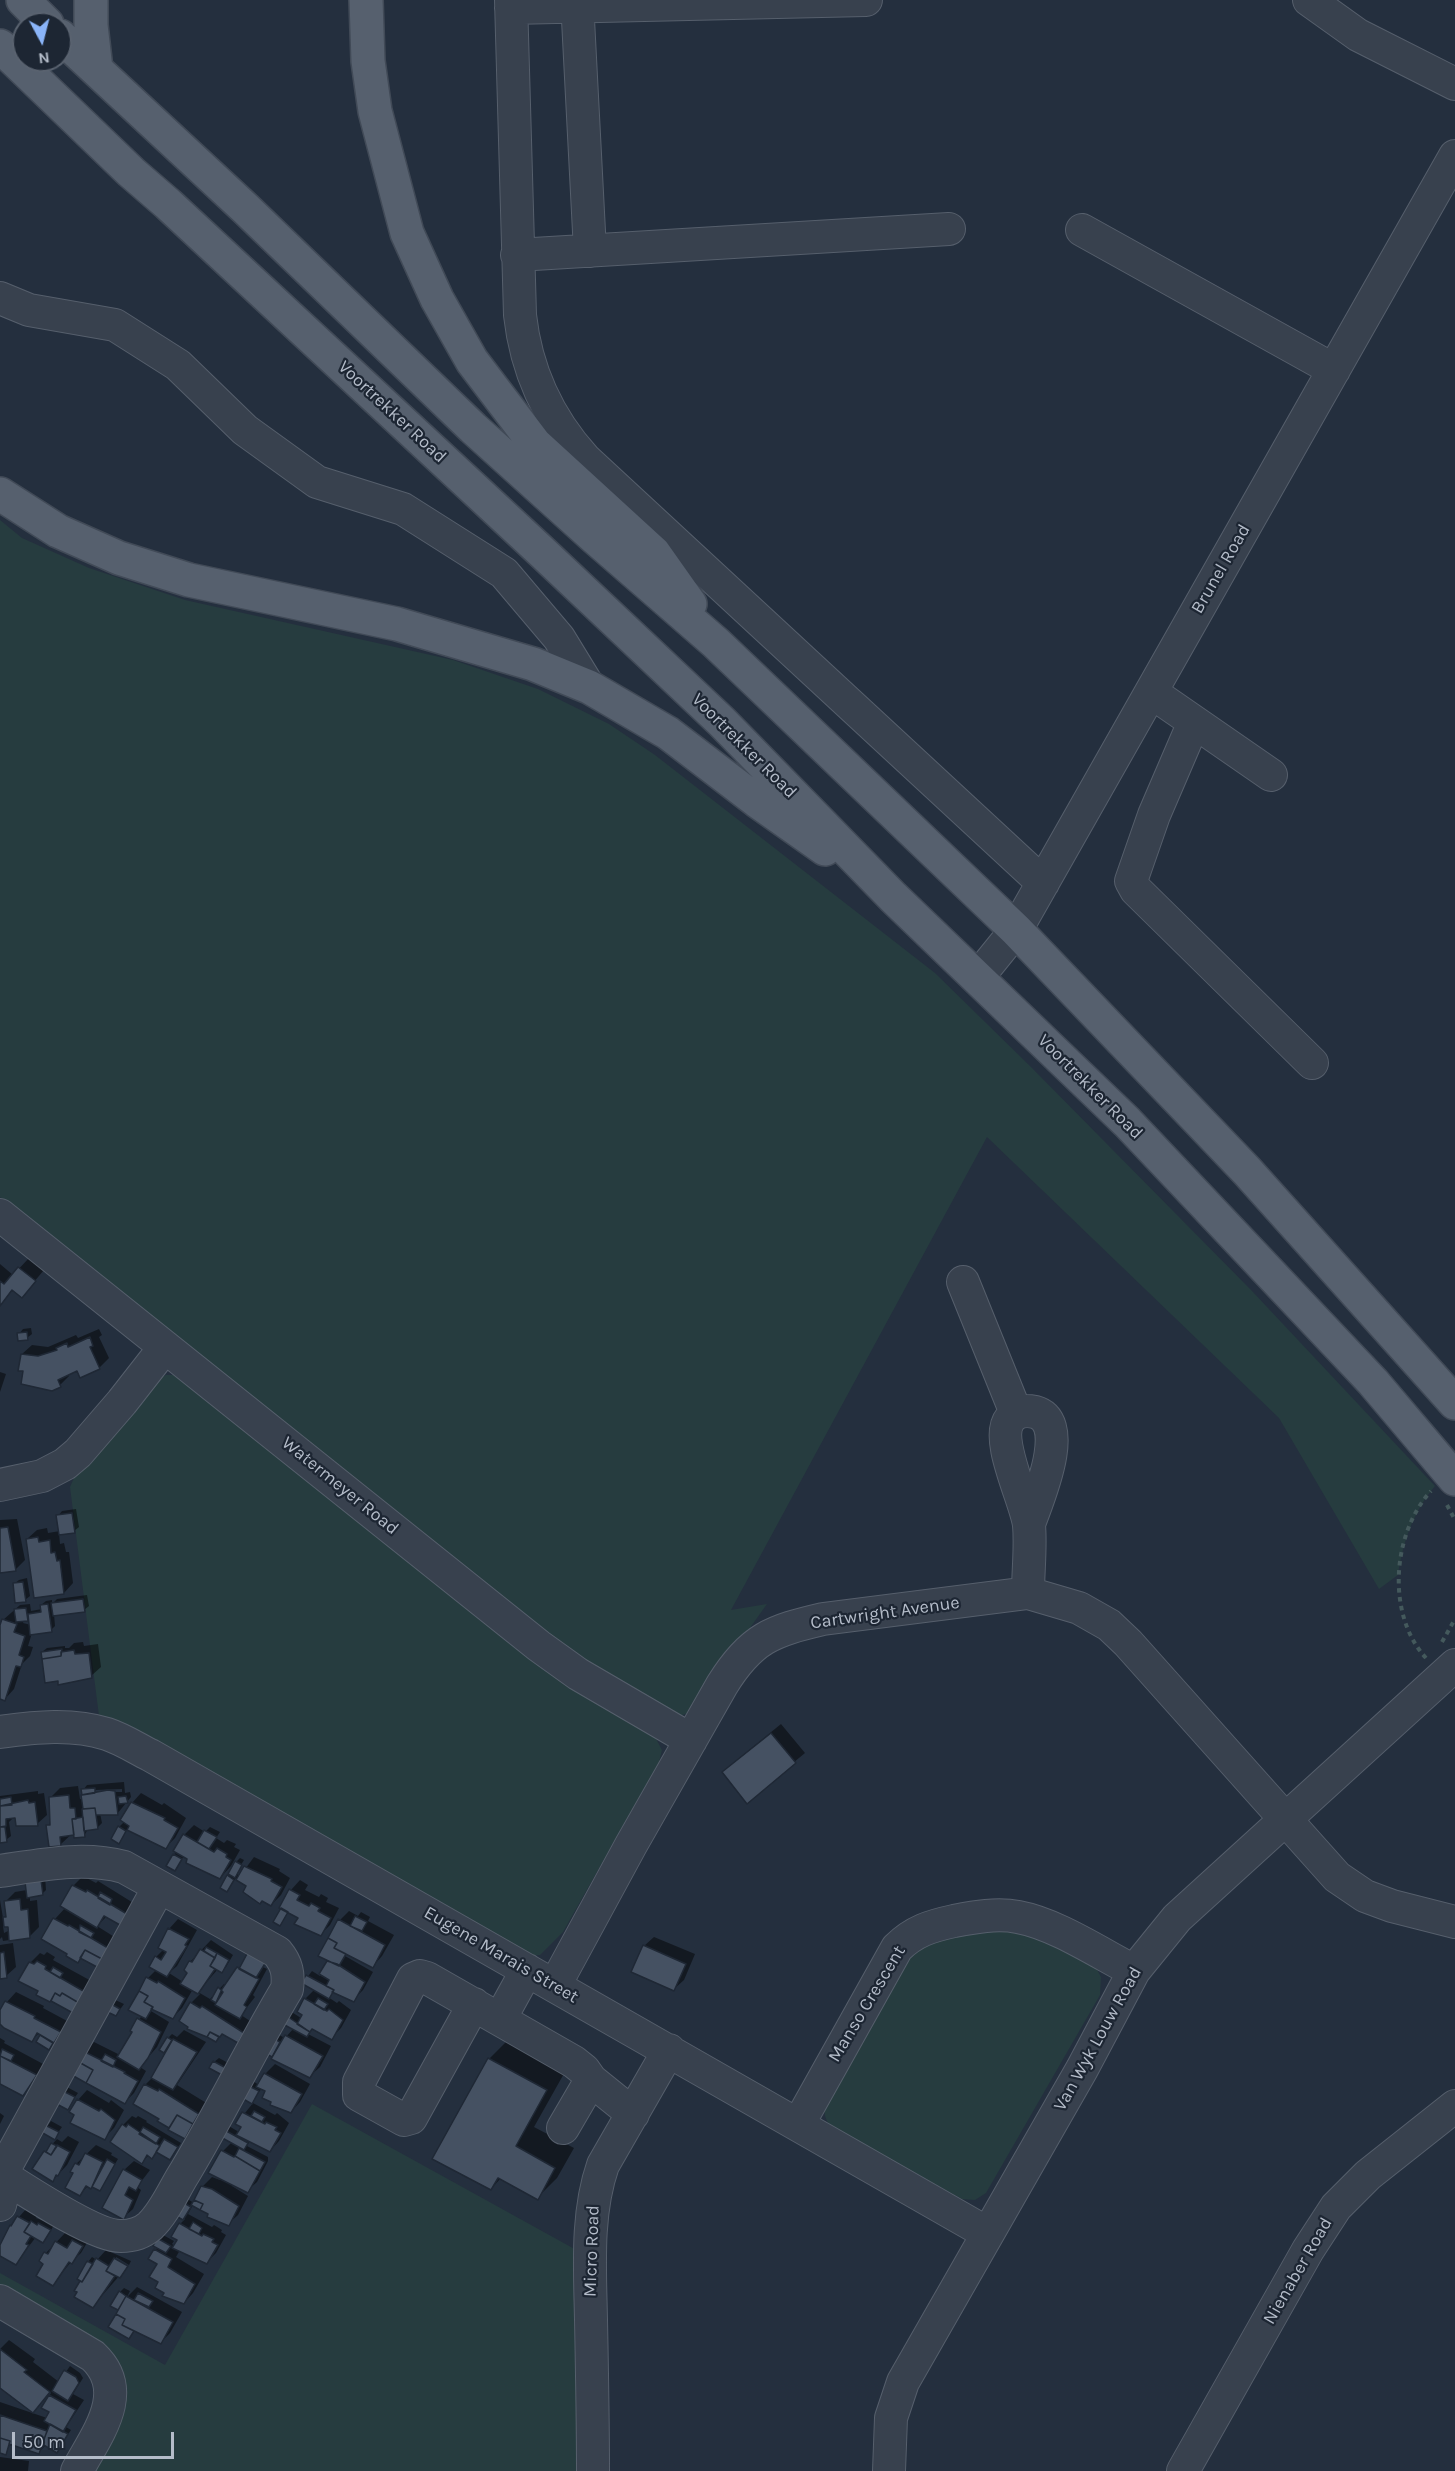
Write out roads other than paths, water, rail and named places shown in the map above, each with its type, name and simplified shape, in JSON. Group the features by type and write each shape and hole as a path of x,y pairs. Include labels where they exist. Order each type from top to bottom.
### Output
{"main road":[{"path":"0,5 5,0"},
{"path":"23,0 35,12"},
{"path":"64,12 76,0"},
{"path":"91,0 91,25 96,69"},
{"path":"366,0 368,61 375,111 407,233 443,309 472,361 535,444 654,553 716,643"},
{"path":"72,47 246,209 473,428 716,643 1016,930 1247,1171 1455,1403"},
{"name":"Voortrekker Road","path":"10,60 543,552 696,698 893,897 1127,1122 1373,1382 1449,1485"},
{"path":"0,494 58,531 118,558 189,580 397,624 533,664 589,687 668,733 757,801 893,897"}],"street":[{"path":"866,0 511,4 522,340 531,372 544,401 569,442 1043,883"},
{"path":"1309,0 1358,35 1455,84"},
{"path":"577,4 590,251"},
{"name":"Brunel Road","path":"978,977 1016,930 1455,156"},
{"path":"518,255 949,229"},
{"path":"1082,230 1334,370"},
{"path":"0,298 29,310 115,325 178,365 245,430 317,482 404,509 504,573 559,638 589,687"},
{"path":"1151,692 1271,775"},
{"path":"1194,722 1154,814 1131,881 1136,890 1312,1063"},
{"name":"Watermeyer Road","path":"0,1215 538,1646 578,1674 691,1740"},
{"path":"963,1282 1017,1413"},
{"path":"0,1485 42,1476 65,1464 78,1453 122,1402 165,1347"},
{"path":"1028,1593 1029,1524 1006,1444 1008,1422 1017,1413 1026,1411 1043,1415 1051,1431 1050,1459 1029,1524"},
{"name":"Cartwright Avenue","path":"555,1985 691,1740 736,1663 750,1648 768,1635 792,1626 823,1619 1028,1593 1079,1608 1109,1625 1174,1692 1337,1877 1354,1889 1392,1906 1455,1922"},
{"name":"Van Wyk Louw Road","path":"889,2471 891,2418 895,2399 913,2363 1082,2069 1134,1971 1177,1918 1287,1820 1437,1671"},
{"name":"Eugene Marais Street","path":"0,1732 38,1727 90,1730 110,1735 150,1755 987,2233"},
{"path":"0,1871 66,1862 102,1861 124,1867 277,1952 287,1968 287,1989 195,2155 159,2214 143,2231 134,2235 119,2236 107,2234 0,2182 159,1887"},
{"name":"Manso Crescent","path":"798,2125 892,1957 905,1940 917,1931 976,1917 1016,1917 1034,1921 1134,1971"},
{"path":"527,1970 487,2011 574,2062 591,2080 633,2114"},
{"name":"Micro Road","path":"593,2471 590,2281 592,2204 595,2186 603,2165 669,2050"},
{"path":"563,2128 591,2080"},
{"name":"Nienaber Road","path":"1183,2471 1308,2250 1336,2207 1368,2175 1455,2106"},
{"path":"0,2301 93,2356 103,2366 108,2376 111,2402 77,2471"}]}
